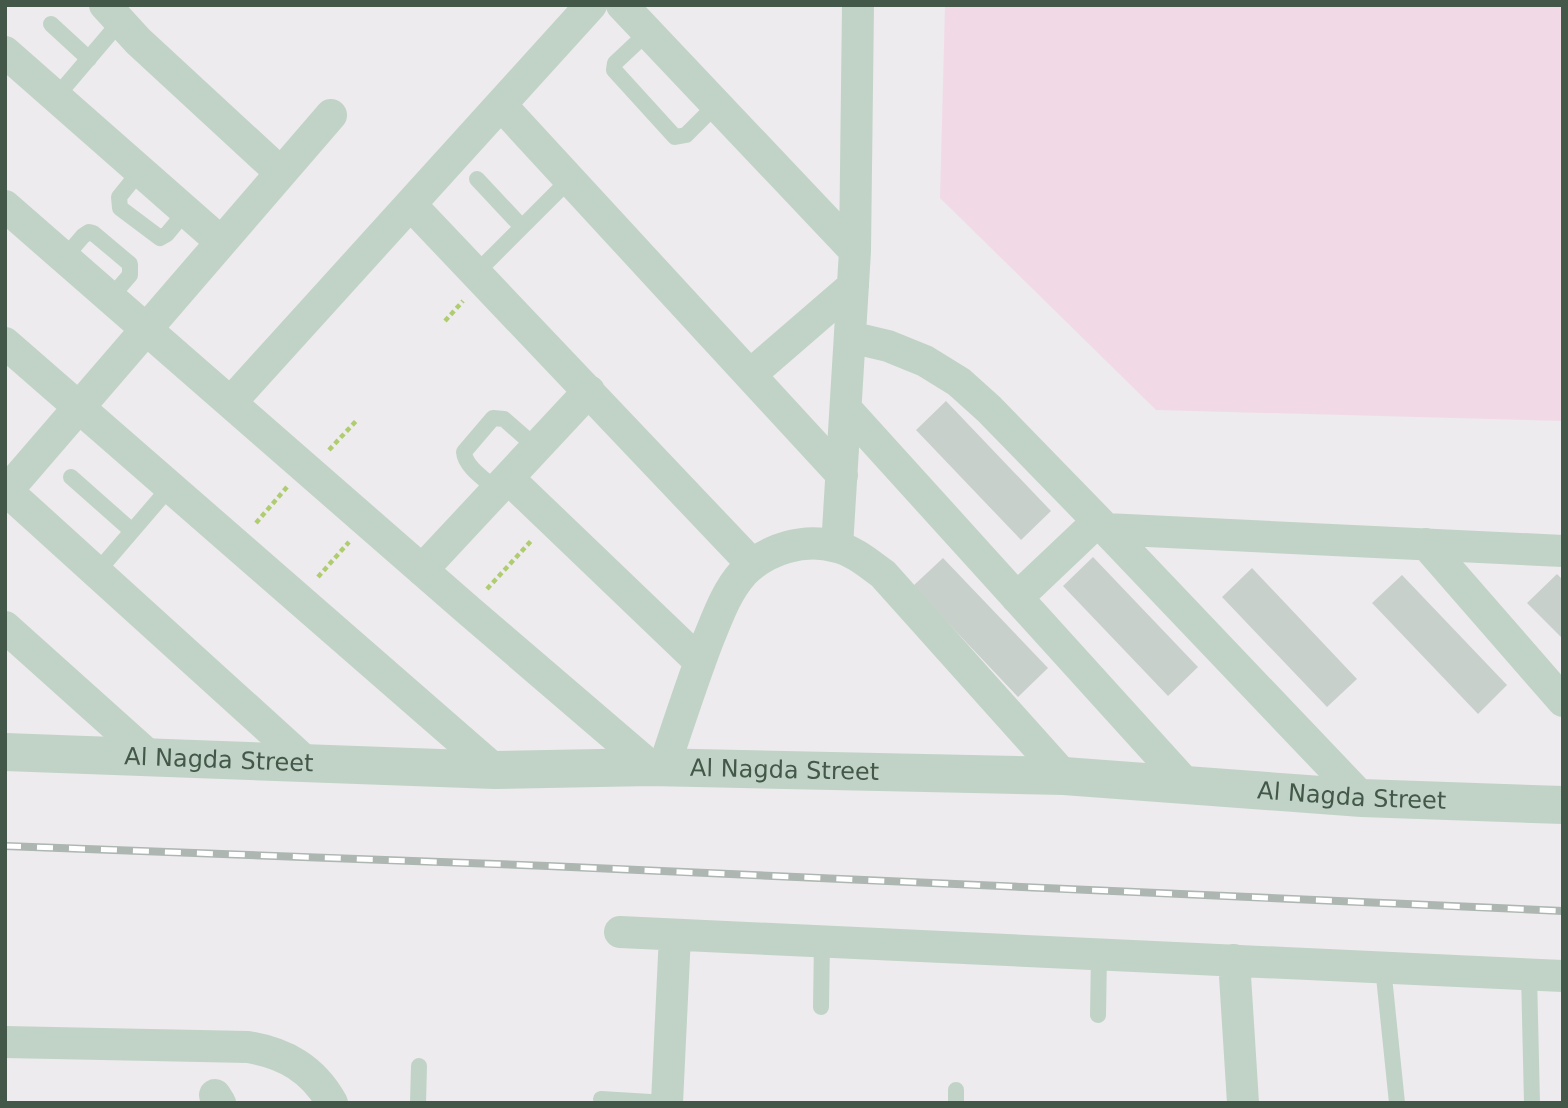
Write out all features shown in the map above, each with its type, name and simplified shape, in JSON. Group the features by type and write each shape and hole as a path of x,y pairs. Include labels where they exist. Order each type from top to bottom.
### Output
{"street":[{"path":"231,402 591,5"},
{"path":"622,5 855,251"},
{"path":"837,547 855,251 858,5"},
{"path":"112,14 281,173"},
{"path":"5,52 221,242"},
{"path":"501,106 842,475"},
{"path":"307,763 6,492 331,115"},
{"path":"411,205 752,564"},
{"path":"5,206 468,610 657,767 724,600 752,564 786,547 808,543 837,547 858,556 883,574 1064,776"},
{"path":"750,376 853,286"},
{"path":"850,337 888,346 925,361 959,382 989,409 1362,798"},
{"path":"5,343 495,770"},
{"path":"422,570 589,391"},
{"path":"846,409 1186,784"},
{"path":"502,484 552,519 699,662"},
{"path":"1017,598 1102,525 1563,551"},
{"path":"1426,544 1563,701"},
{"path":"5,627 150,757"},
{"name":"Al Nagda Street","path":"5,752 495,770 657,767 1064,776 1362,798 1563,805"},
{"path":"620,932 1563,976"},
{"path":"667,1103 675,935"},
{"path":"1234,960 1243,1103"},
{"path":"5,1042 248,1047 267,1050 302,1066 316,1079 332,1103"}],"lane":[{"path":"56,97 89,59 112,14"},
{"path":"51,24 89,59"},
{"path":"646,33 615,63 614,70 675,137 686,135 716,105"},
{"path":"477,179 522,227"},
{"path":"476,273 570,180"},
{"path":"502,484 467,463 463,456 494,418 504,419 536,447"},
{"path":"71,477 132,531"},
{"path":"97,572 170,487"},
{"path":"821,1007 822,941"},
{"path":"1098,1015 1099,954"},
{"path":"1383,967 1397,1103"},
{"path":"1529,974 1532,1103"},
{"path":"418,1103 419,1066"},
{"path":"601,1099 667,1103"}],"path":[{"path":"237,545 307,469 357,420"},
{"path":"468,610 552,519"},
{"path":"299,599 367,521"}],"sand":[{"path":"945,5 1563,5 1563,421 1156,410 940,198"}],"building":[{"path":"946,401 1051,511 1021,540 916,430"},
{"path":"1093,557 1198,667 1168,696 1063,586"},
{"path":"943,558 1048,668 1018,697 913,586"},
{"path":"1252,568 1357,679 1327,707 1222,597"},
{"path":"1557,574 1563,580 1563,639 1527,603"},
{"path":"1402,575 1507,685 1478,714 1372,603"}],"railway":[{"path":"5,846 548,866 1563,911"}]}
